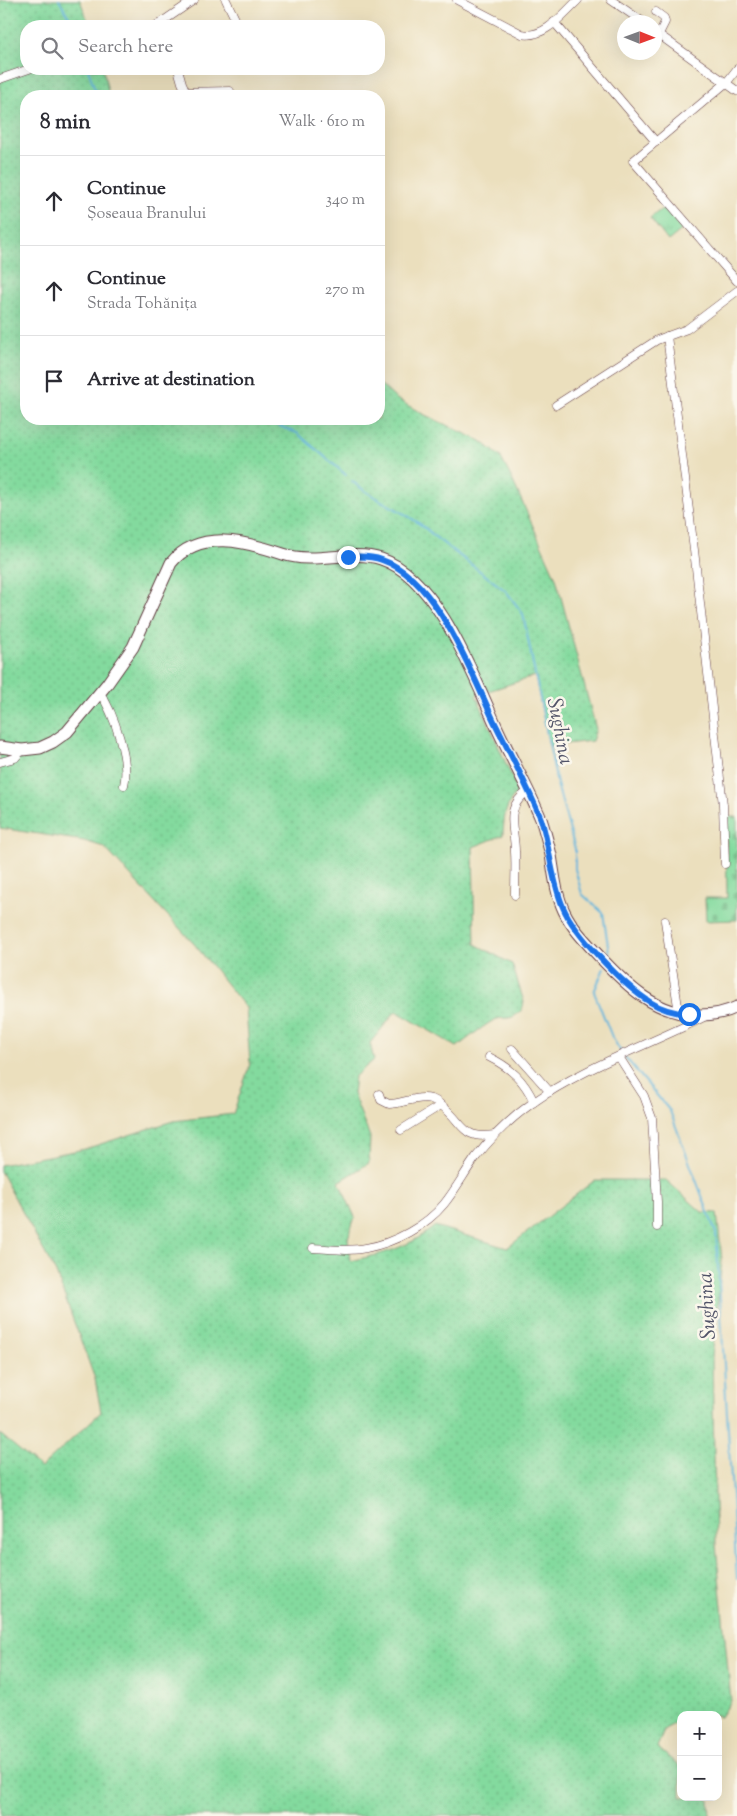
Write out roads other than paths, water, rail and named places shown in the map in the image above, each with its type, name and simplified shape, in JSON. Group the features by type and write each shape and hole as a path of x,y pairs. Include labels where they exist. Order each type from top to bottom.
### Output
{"main road":[{"path":"0,747 22,750 44,746 60,738 73,725 100,693 133,647 171,562 189,548 209,542 228,540 250,543 303,559 358,556 388,562 403,572 419,587 438,610 457,641 541,819 557,889 564,910 576,930 628,986 650,1002 680,1013 710,1014 737,1007"}],"street":[{"path":"165,20 194,0"},
{"path":"226,0 236,20"},
{"path":"457,0 529,36 540,33 578,0"},
{"path":"611,0 633,15"},
{"path":"656,12 660,15"},
{"path":"554,22 656,142"},
{"path":"662,36 737,91"},
{"path":"737,69 727,82 633,161 737,280"},
{"path":"0,79 20,72"},
{"path":"180,75 185,90"},
{"path":"556,405 648,346 667,336 687,329 737,291"},
{"path":"667,336 723,805 725,864"},
{"path":"100,693 110,712 124,758 126,766 124,785"},
{"path":"0,762 15,758 22,750"},
{"path":"515,895 516,852 512,814 518,800 528,791"},
{"path":"665,921 680,1013"},
{"path":"313,1248 350,1250 366,1248 386,1242 417,1226 442,1206 494,1134 534,1102 589,1069 710,1014"},
{"path":"512,1050 550,1092"},
{"path":"619,1056 644,1096 652,1118 658,1208 657,1227"},
{"path":"489,1057 504,1065 519,1077 534,1102"},
{"path":"379,1094 381,1100 389,1104 425,1098 434,1100 442,1105 470,1135 481,1137 494,1134"},
{"path":"401,1130 442,1105"}],"waterway":[{"name":"Sughina","path":"59,0 71,20"},
{"name":"Sughina","path":"90,75 95,90"},
{"name":"Sughina","path":"276,425 297,433 346,475"},
{"name":"Sughina","path":"352,481 372,496 416,521 506,591 523,614 557,784 575,849 575,869 582,894 603,913 609,952 607,959"},
{"name":"Sughina","path":"604,968 594,992 612,1037 621,1052"},
{"name":"Sughina","path":"625,1057 670,1111 716,1233 737,1578"}]}
